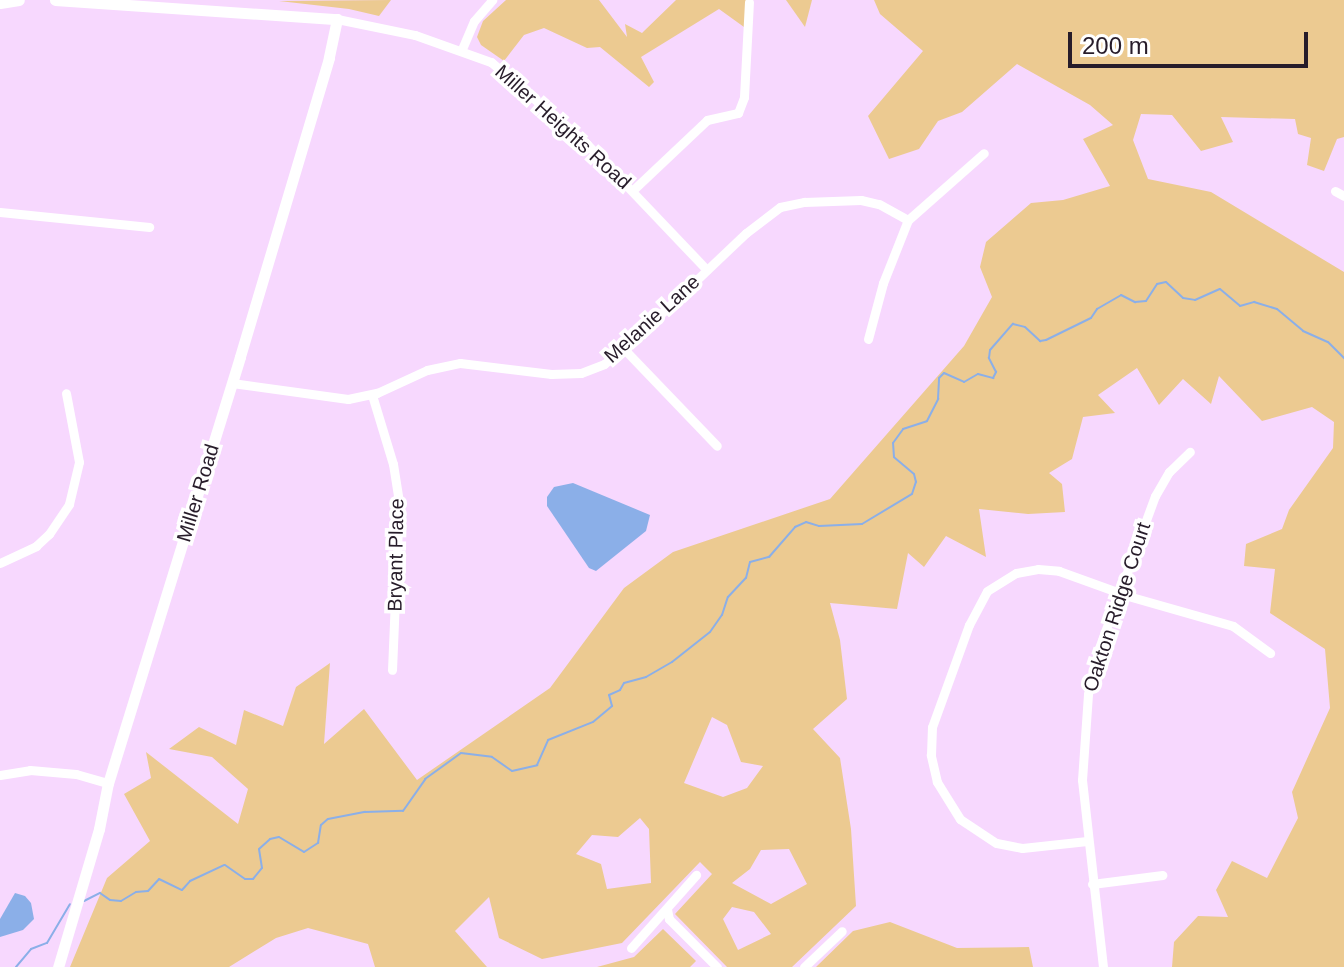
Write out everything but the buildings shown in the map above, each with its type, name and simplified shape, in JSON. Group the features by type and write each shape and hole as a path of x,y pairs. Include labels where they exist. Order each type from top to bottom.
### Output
{"street":[{"path":"0,3 19,0"},
{"name":"Miller Heights Road","path":"55,0 146,3 337,19 366,23 462,49 502,70 586,143 707,270"},
{"path":"462,49 474,21 492,0"},
{"path":"633,190 707,120 738,113 744,97 749,2"},
{"name":"Miller Road","path":"58,967 99,829 108,783 232,383 329,58 337,19"},
{"path":"868,339 883,283 908,220 984,153"},
{"name":"Melanie Lane","path":"232,383 335,399 372,395 443,365 478,363 551,374 575,374 604,364 624,349 769,213 791,203 866,200 908,220"},
{"path":"0,212 149,227"},
{"path":"624,349 717,446"},
{"path":"0,563 36,546 49,534 69,504 79,462 66,393"},
{"name":"Bryant Place","path":"372,395 393,464 399,503 392,670"},
{"name":"Oakton Ridge Court","path":"1103,967 1082,780 1084,717 1096,659 1159,488 1190,452"},
{"path":"1087,841 1022,848 982,837 960,819 943,796 932,767 931,739 973,614 996,584 1026,570 1049,569 1233,626 1270,653"},
{"path":"0,775 30,770 76,774 108,783"},
{"path":"631,948 696,875"},
{"path":"1092,884 1162,875"},
{"path":"667,909 669,919 717,967"},
{"path":"804,967 842,931"}],"shaded area":[{"path":"391,0 379,16 349,9 279,1"},
{"path":"506,0 599,0 627,37 625,24 642,33 676,0 752,0 744,27 719,9 641,57 654,82 649,87 600,47 587,48 544,28 524,35 504,61 481,45 477,37 483,21"},
{"path":"786,0 812,0 805,27"},
{"path":"874,0 1344,0 1344,137 1337,139 1324,171 1307,165 1311,138 1298,134 1295,119 1221,117 1233,142 1201,151 1172,115 1141,114 1133,140 1148,179 1211,192 1344,272 1344,967 1172,967 1174,942 1198,916 1228,917 1216,890 1232,861 1267,878 1298,818 1292,792 1330,708 1325,649 1270,613 1275,569 1244,566 1246,544 1282,529 1289,510 1333,448 1334,422 1312,407 1262,421 1219,376 1211,404 1183,379 1159,405 1137,368 1098,395 1115,413 1083,417 1072,459 1049,473 1062,484 1065,512 1028,514 979,509 986,557 946,536 924,567 908,553 897,609 830,603 840,640 847,699 813,729 840,758 851,829 856,906 792,967 727,967 675,914 712,874 700,862 622,943 542,959 499,938 489,897 455,931 487,967 375,967 368,944 308,928 276,938 229,967 70,967 107,878 150,841 124,794 151,778 146,752 238,824 248,789 212,757 169,749 199,727 236,745 244,710 283,726 296,687 330,663 324,744 364,709 417,780 550,688 624,588 673,552 830,499 964,346 992,297 980,267 986,242 1031,203 1063,200 1110,186 1083,139 1113,125 1090,105 1017,64 962,112 938,121 919,149 889,159 868,116 923,51 880,14","holes":["712,717 727,725 741,762 763,766 747,788 723,797 684,783","640,818 649,829 651,883 607,889 601,864 576,854 592,835 618,837","789,849 807,884 771,904 732,883 750,869 761,850","732,907 754,912 771,934 738,950 723,919"]},
{"path":"890,922 957,948 1029,947 1033,967 816,967 853,931"},
{"path":"663,929 696,961 690,967 597,967 634,957"}],"water":[{"path":"573,483 650,515 646,531 596,571 589,568 547,506 547,497 554,487"},
{"path":"15,893 25,896 31,903 34,919 23,930 0,937 0,919"}],"waterway":[{"path":"84,901 100,893 110,900 121,901 136,892 148,891 159,879 182,890 190,881 225,865 245,879 253,879 262,868 259,849 270,839 279,837 304,852 318,843 321,825 328,819 365,812 403,811 425,779 461,753 492,757 512,771 537,765 548,740 593,722 612,706 609,695 620,690 624,683 646,677 672,662 710,632 722,615 728,597 746,578 750,562 769,557 795,527 806,522 819,526 862,524 912,494 916,482 914,474 894,457 893,443 903,429 927,421 938,399 939,378 944,373 964,382 978,374 993,378 996,372 989,358 990,350 1013,324 1025,327 1040,341 1046,340 1091,318 1097,309 1121,295 1135,302 1146,301 1157,284 1166,282 1183,298 1195,300 1220,289 1240,306 1254,302 1277,309 1303,331 1328,342 1344,358"},
{"path":"16,967 31,949 47,943 70,904"}]}
